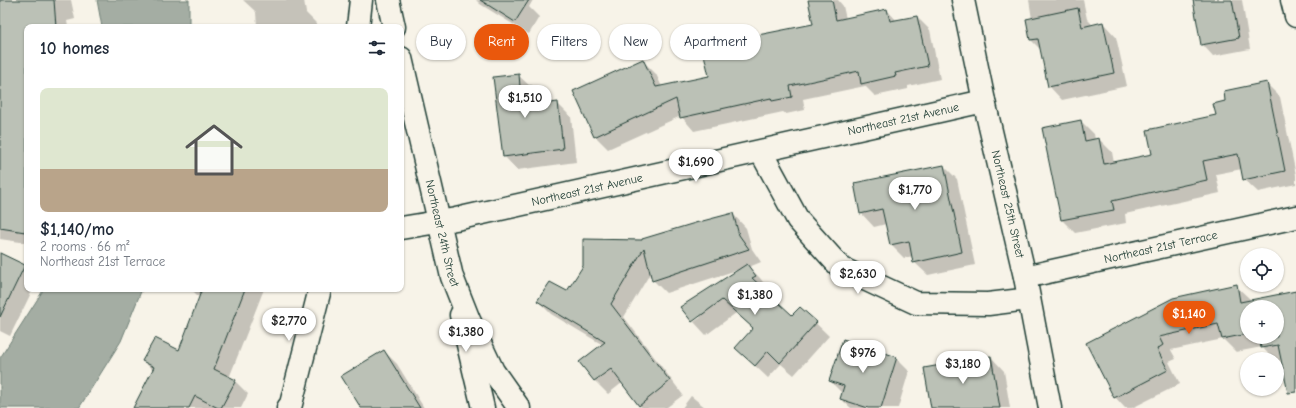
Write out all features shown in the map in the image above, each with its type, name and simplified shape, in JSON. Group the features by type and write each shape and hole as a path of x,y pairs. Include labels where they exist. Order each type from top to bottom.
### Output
{"street":[{"path":"358,24 361,0"},
{"path":"388,0 393,24"},
{"name":"Northeast 25th Street","path":"963,0 984,101 1025,277 1050,408"},
{"path":"1292,0 1296,16"},
{"name":"Northeast 24th Street","path":"404,71 438,222 483,408"},
{"name":"Northeast 21st Avenue","path":"404,228 438,222 760,152 984,101"},
{"path":"760,152 798,220 841,268 916,303 988,304 1029,299"},
{"name":"Northeast 21st Terrace","path":"1025,277 1296,217"},
{"path":"452,277 469,320 493,371 519,408"},
{"path":"288,408 291,404 319,292"}],"shaded area":[{"path":"97,0 189,0 189,24 101,24"},
{"path":"42,292 141,292 121,341 79,408 0,408 0,358"}],"building":[{"path":"0,0 54,0 56,24 24,24 24,232 0,228"},
{"path":"480,0 529,0 515,22"},
{"path":"808,0 832,0 836,20 887,9 890,21 917,16 928,66 895,73 896,76 861,84 859,71 790,86 792,97 772,101 771,98 680,118 676,99 594,137 573,91 641,60 643,60 656,87 709,76 705,60 761,60 761,34 813,24"},
{"path":"1193,0 1232,0 1239,38 1201,45"},
{"path":"1078,8 1082,27 1103,22 1114,73 1048,87 1038,39 1030,40 1026,19"},
{"path":"519,74 520,87 532,86 535,105 558,102 563,149 503,157 493,77"},
{"path":"1267,82 1285,171 1243,180 1238,154 1203,161 1207,180 1112,201 1114,210 1061,220 1042,128 1081,120 1085,141 1099,138 1104,164 1152,154 1147,130 1216,115 1213,104 1225,101 1224,91"},
{"path":"944,165 962,252 913,263 909,241 890,245 882,209 860,214 854,183"},
{"path":"733,213 739,235 749,249 652,281 644,248 611,304 670,381 639,406 611,369 594,381 579,362 605,342 537,301 550,282 567,291 583,266 583,239 642,240 695,223"},
{"path":"0,253 24,265 24,267 0,317"},
{"path":"747,264 756,276 752,278 792,315 800,307 817,322 780,363 768,351 755,366 735,348 753,328 722,300 692,322 680,307"},
{"path":"1237,284 1240,302 1240,335 1222,339 1218,324 1159,337 1163,345 1157,349 1168,370 1114,398 1086,343 1173,298"},
{"path":"1296,291 1296,392 1288,393 1284,374 1284,352 1279,352 1278,345 1261,348 1260,344 1284,344 1284,300 1250,300"},
{"path":"201,292 244,292 214,369 236,380 221,408 218,408 195,396 189,408 133,408 154,367 142,361 155,338 179,350"},
{"path":"843,339 897,357 881,408 868,408 840,399 844,386 829,381"},
{"path":"384,350 420,408 361,408 341,376"},
{"path":"991,356 1000,408 931,408 924,368"}]}
